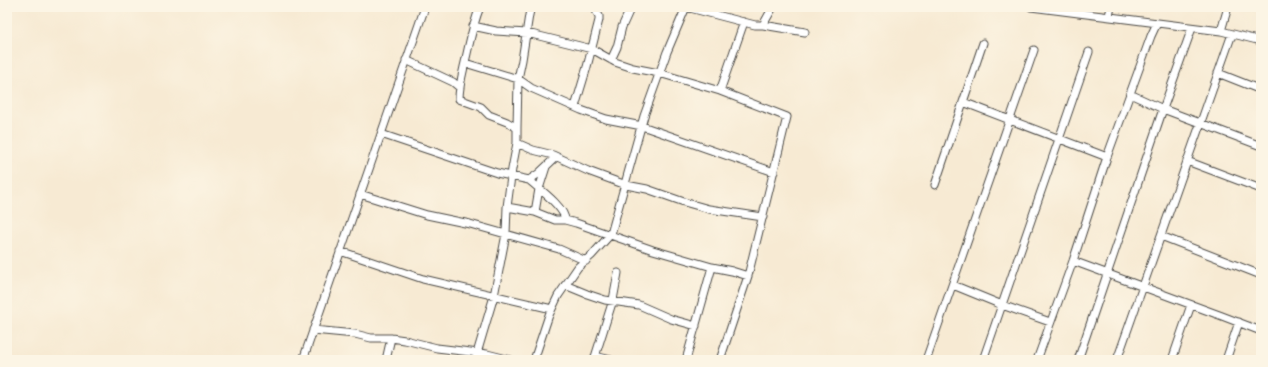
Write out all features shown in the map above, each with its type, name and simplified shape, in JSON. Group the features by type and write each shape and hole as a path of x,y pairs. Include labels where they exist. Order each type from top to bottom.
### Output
{"street":[{"path":"303,360 424,7"},
{"path":"480,7 473,26 459,87 459,99 481,107 489,116 507,122 517,128"},
{"path":"476,357 494,296 506,234 506,207 517,143 518,79 531,7"},
{"path":"575,107 592,48 599,16 594,7"},
{"path":"611,60 631,7"},
{"path":"534,360 552,309 565,286 578,267 586,261 611,234 659,73 686,7 744,22 805,32"},
{"path":"763,25 773,7"},
{"path":"1031,7 1221,31 1261,41"},
{"path":"1109,16 1111,7"},
{"path":"1221,31 1228,7"},
{"path":"720,91 744,22"},
{"path":"1037,360 1073,261 1107,157 1157,23"},
{"path":"473,26 496,31 527,33 592,48 611,60 633,68 659,73 720,91 787,117 748,276 720,360"},
{"path":"1078,360 1192,28"},
{"path":"1117,360 1232,34"},
{"path":"935,185 983,43"},
{"path":"926,360 1034,50"},
{"path":"982,360 1089,52"},
{"path":"406,60 453,82 459,87"},
{"path":"465,64 518,79 531,88 606,119 642,126 774,172"},
{"path":"1218,73 1261,90"},
{"path":"1130,94 1163,109 1261,146"},
{"path":"962,102 1107,157"},
{"path":"381,134 497,173 529,180 559,207 565,216 565,220"},
{"path":"517,143 626,185 647,189 708,209 763,217"},
{"path":"529,180 538,174 556,157"},
{"path":"1187,160 1261,189"},
{"path":"535,212 539,189 547,165"},
{"path":"360,194 427,215 470,224 559,249 586,261"},
{"path":"506,207 535,212 555,220 565,220 611,234 653,250 748,276"},
{"path":"1161,236 1261,275"},
{"path":"340,251 423,279 552,309"},
{"path":"1073,261 1261,331"},
{"path":"686,360 712,267"},
{"path":"611,360 595,359 613,300 618,273"},
{"path":"953,284 1002,305 1050,322"},
{"path":"565,286 587,294 639,305 671,319 696,326"},
{"path":"1172,360 1191,305"},
{"path":"1226,360 1239,322"},
{"path":"313,330 355,334 371,338 405,340 476,357 488,354 510,360"},
{"path":"386,360 390,338"}]}
